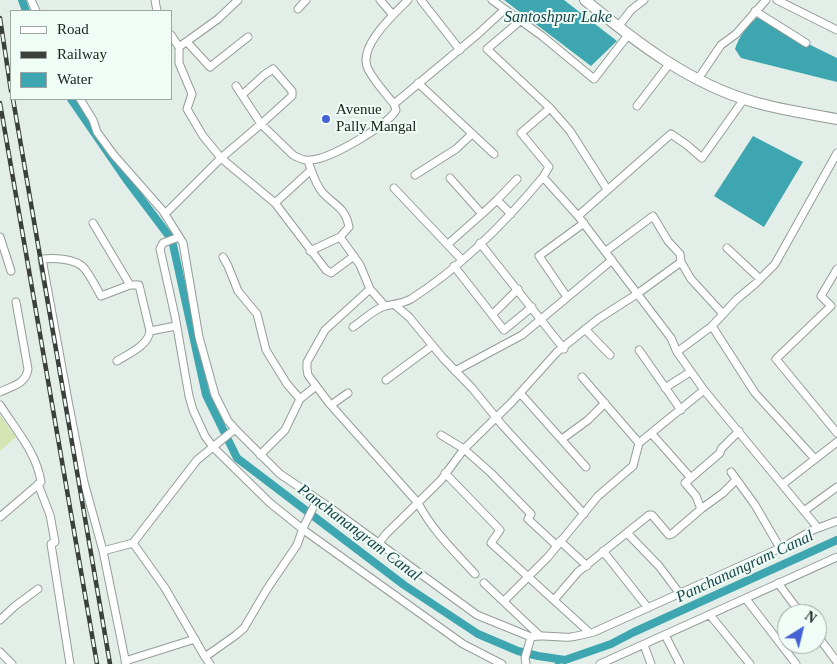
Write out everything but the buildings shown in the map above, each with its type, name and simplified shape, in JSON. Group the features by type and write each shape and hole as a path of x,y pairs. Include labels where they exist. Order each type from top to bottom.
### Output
{"main road":[{"path":"585,0 628,35 670,63 722,91 755,103 837,119"}],"street":[{"path":"180,47 218,19 238,0"},
{"path":"298,9 306,0"},
{"path":"380,0 393,15"},
{"path":"236,86 261,124 292,155 308,160 318,159 345,148 394,115 396,110 394,104 368,69 366,57 376,35 408,0"},
{"path":"422,0 460,50"},
{"path":"492,0 542,36 594,80 628,35"},
{"path":"618,27 632,10 644,0"},
{"path":"698,79 721,45 736,34 766,0"},
{"path":"777,0 837,30"},
{"path":"394,104 460,50 504,10"},
{"path":"755,11 806,43"},
{"path":"520,21 487,48 550,108 570,131 608,189"},
{"path":"172,36 180,47 179,63 192,94 187,109 203,136 221,158 274,203 326,270 331,273 354,256"},
{"path":"187,42 210,67 248,36"},
{"path":"637,106 670,63"},
{"path":"166,214 221,158 292,96 292,91 273,69 242,95"},
{"path":"418,84 494,154"},
{"path":"578,216 671,134 702,158 744,99"},
{"path":"81,100 98,132 113,154 166,214 176,238 183,243 199,337 215,395 228,421 280,474 477,615 533,638 590,633 680,594 780,548 818,528 837,521"},
{"path":"353,327 385,306 395,306 409,300 462,260 511,214 549,168 521,133 550,108"},
{"path":"415,175 456,149 472,134"},
{"path":"677,352 712,326 737,299 775,264 837,154"},
{"path":"308,160 322,192 344,213 349,226 340,237 310,251"},
{"path":"274,203 311,170"},
{"path":"543,177 584,223 606,252 670,338 690,372 704,390 818,528"},
{"path":"450,178 482,214"},
{"path":"448,244 497,200 517,178"},
{"path":"394,188 462,260"},
{"path":"497,200 511,214"},
{"path":"606,252 653,216 668,241 680,254 681,262 692,279 723,314"},
{"path":"93,223 130,285"},
{"path":"566,296 539,256 584,223"},
{"path":"340,237 360,265 370,289 385,306"},
{"path":"0,238 11,271"},
{"path":"176,238 163,242 160,249 193,410 204,436 216,445 270,503 457,640 502,664"},
{"path":"480,243 564,349"},
{"path":"727,248 760,279"},
{"path":"223,257 238,291 257,314 263,339 270,356 287,384 300,400"},
{"path":"117,361 143,344 149,337 150,331 138,285 130,285 101,296 82,266 69,260 42,259 84,482 103,551 125,662 195,639"},
{"path":"455,371 522,334 612,260"},
{"path":"378,544 418,503 464,449 520,393 557,352 564,349 585,330 681,262"},
{"path":"454,266 504,330 532,307"},
{"path":"837,269 821,296 831,306 776,359 837,433"},
{"path":"370,289 325,330 307,362 308,375 331,405 418,503 424,516 447,545 475,574"},
{"path":"492,315 518,289"},
{"path":"0,392 22,382 28,374 16,302"},
{"path":"395,306 409,317 432,346 503,426 584,514"},
{"path":"150,331 176,326"},
{"path":"712,326 755,393 815,459"},
{"path":"585,330 610,355"},
{"path":"386,380 432,346"},
{"path":"639,350 681,410"},
{"path":"665,388 690,372"},
{"path":"582,377 639,443"},
{"path":"260,455 284,430 300,400 316,386"},
{"path":"504,601 529,576 603,491 633,466 639,443 704,390"},
{"path":"331,405 348,392"},
{"path":"520,393 586,466"},
{"path":"562,439 588,420 605,403"},
{"path":"0,405 25,442 39,470 41,482 0,517"},
{"path":"103,551 133,543 196,460 235,429"},
{"path":"701,509 696,496 685,483 720,452 739,431"},
{"path":"651,433 691,478"},
{"path":"441,435 464,449 491,473 531,514 528,519 587,566"},
{"path":"783,484 837,442"},
{"path":"731,472 759,512 780,548"},
{"path":"445,473 500,530 492,543 590,633"},
{"path":"554,600 571,579 603,551 650,515 668,533 672,534 723,493 736,480"},
{"path":"38,484 50,515 55,542 51,544 70,664"},
{"path":"804,511 837,487"},
{"path":"205,656 244,628 254,614 267,589 298,545 303,528 317,500"},
{"path":"627,532 659,566 680,594"},
{"path":"133,543 164,588 210,664"},
{"path":"603,551 648,608"},
{"path":"600,664 616,661 644,644 837,557"},
{"path":"484,583 504,601 533,638"},
{"path":"778,583 794,604"},
{"path":"0,620 14,606 38,589"},
{"path":"746,599 796,664"},
{"path":"710,615 750,664"},
{"path":"665,635 680,664"},
{"path":"526,661 533,638"},
{"path":"644,644 651,664"},
{"path":"827,648 837,662"},
{"path":"0,652 12,664"}],"green space":[{"path":"0,415 16,437 0,451"}],"water":[{"name":"Santoshpur Lake","path":"504,0 564,0 617,41 591,66"},
{"path":"760,15 792,36 837,58 837,82 741,58 735,49 739,39"},
{"path":"753,136 803,162 764,227 714,196"}],"waterway":[{"name":"Panchanangram Canal","path":"22,0 26,10"},
{"name":"Panchanangram Canal","path":"72,100 126,179 172,240 206,395 237,458 404,585 478,634 518,651 565,660 611,644 837,540"},
{"name":"Panchanangram Canal","path":"556,664 565,660"}],"railway":[{"path":"0,18 10,84"},
{"path":"13,100 110,664"},
{"path":"0,103 97,664"}],"place":[{"name":"Avenue Pally Mangal","path":"326,119"}]}
